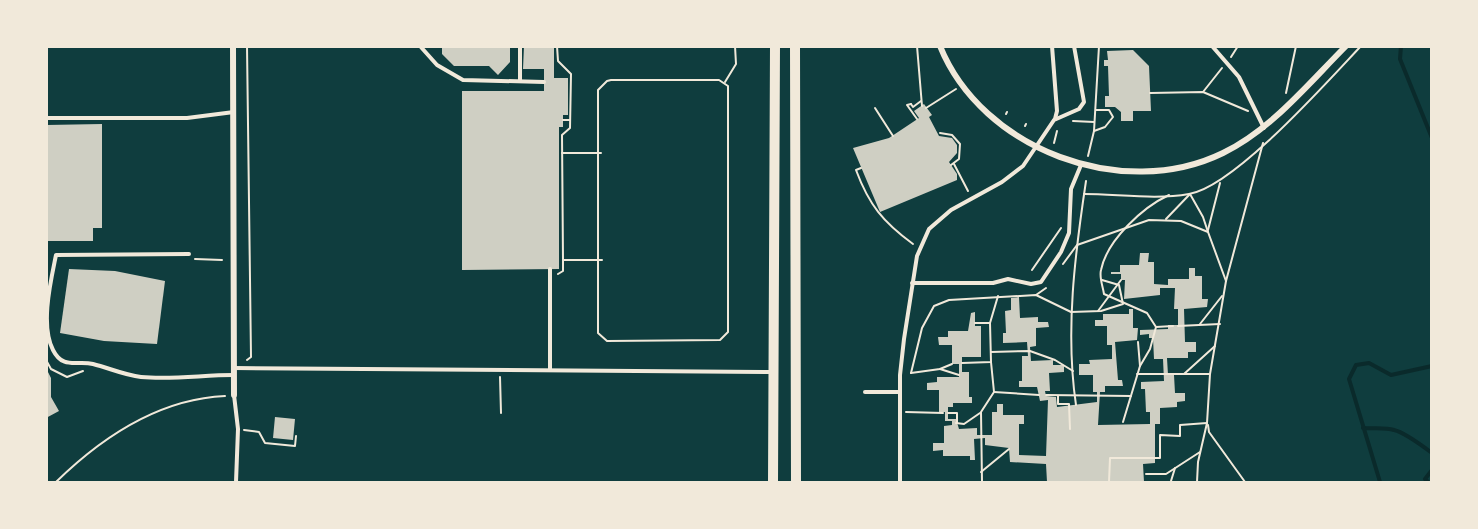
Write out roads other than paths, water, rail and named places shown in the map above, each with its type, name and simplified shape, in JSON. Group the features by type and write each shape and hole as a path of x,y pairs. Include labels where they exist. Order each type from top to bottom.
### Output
{"main road":[{"path":"773,483 775,46"},
{"path":"795,46 796,483"}],"street":[{"path":"233,46 235,112 234,395"},
{"path":"940,46 961,86 989,115 1038,147 1081,165 1112,171 1160,172 1192,166 1226,152 1264,128 1346,46"}],"lane":[{"path":"420,46 437,65 463,80 544,82"},
{"path":"520,46 520,81"},
{"path":"900,483 900,375 912,283 920,249 929,229 951,210 1002,182 1023,166 1038,147 1057,111 1052,46"},
{"path":"1054,120 1079,109 1084,102 1074,46"},
{"path":"1212,46 1246,87 1264,128"},
{"path":"46,118 187,118 235,112"},
{"path":"912,283 993,283 1008,279 1031,284 1041,282 1061,252 1069,233 1071,189 1081,165"},
{"path":"189,257 56,255 49,285 48,333 56,354 72,365 90,363 141,377 234,371 550,369 661,373 773,372"},
{"path":"550,269 550,369"},
{"path":"865,392 900,392"},
{"path":"234,395 238,429 236,483"}],"waterway":[{"path":"1401,46 1400,59 1432,138"},
{"path":"1380,482 1349,379 1356,365 1369,363 1391,375 1432,366"},
{"path":"1363,428 1398,431 1432,453"},
{"path":"1428,482 1425,479 1432,470"}]}
